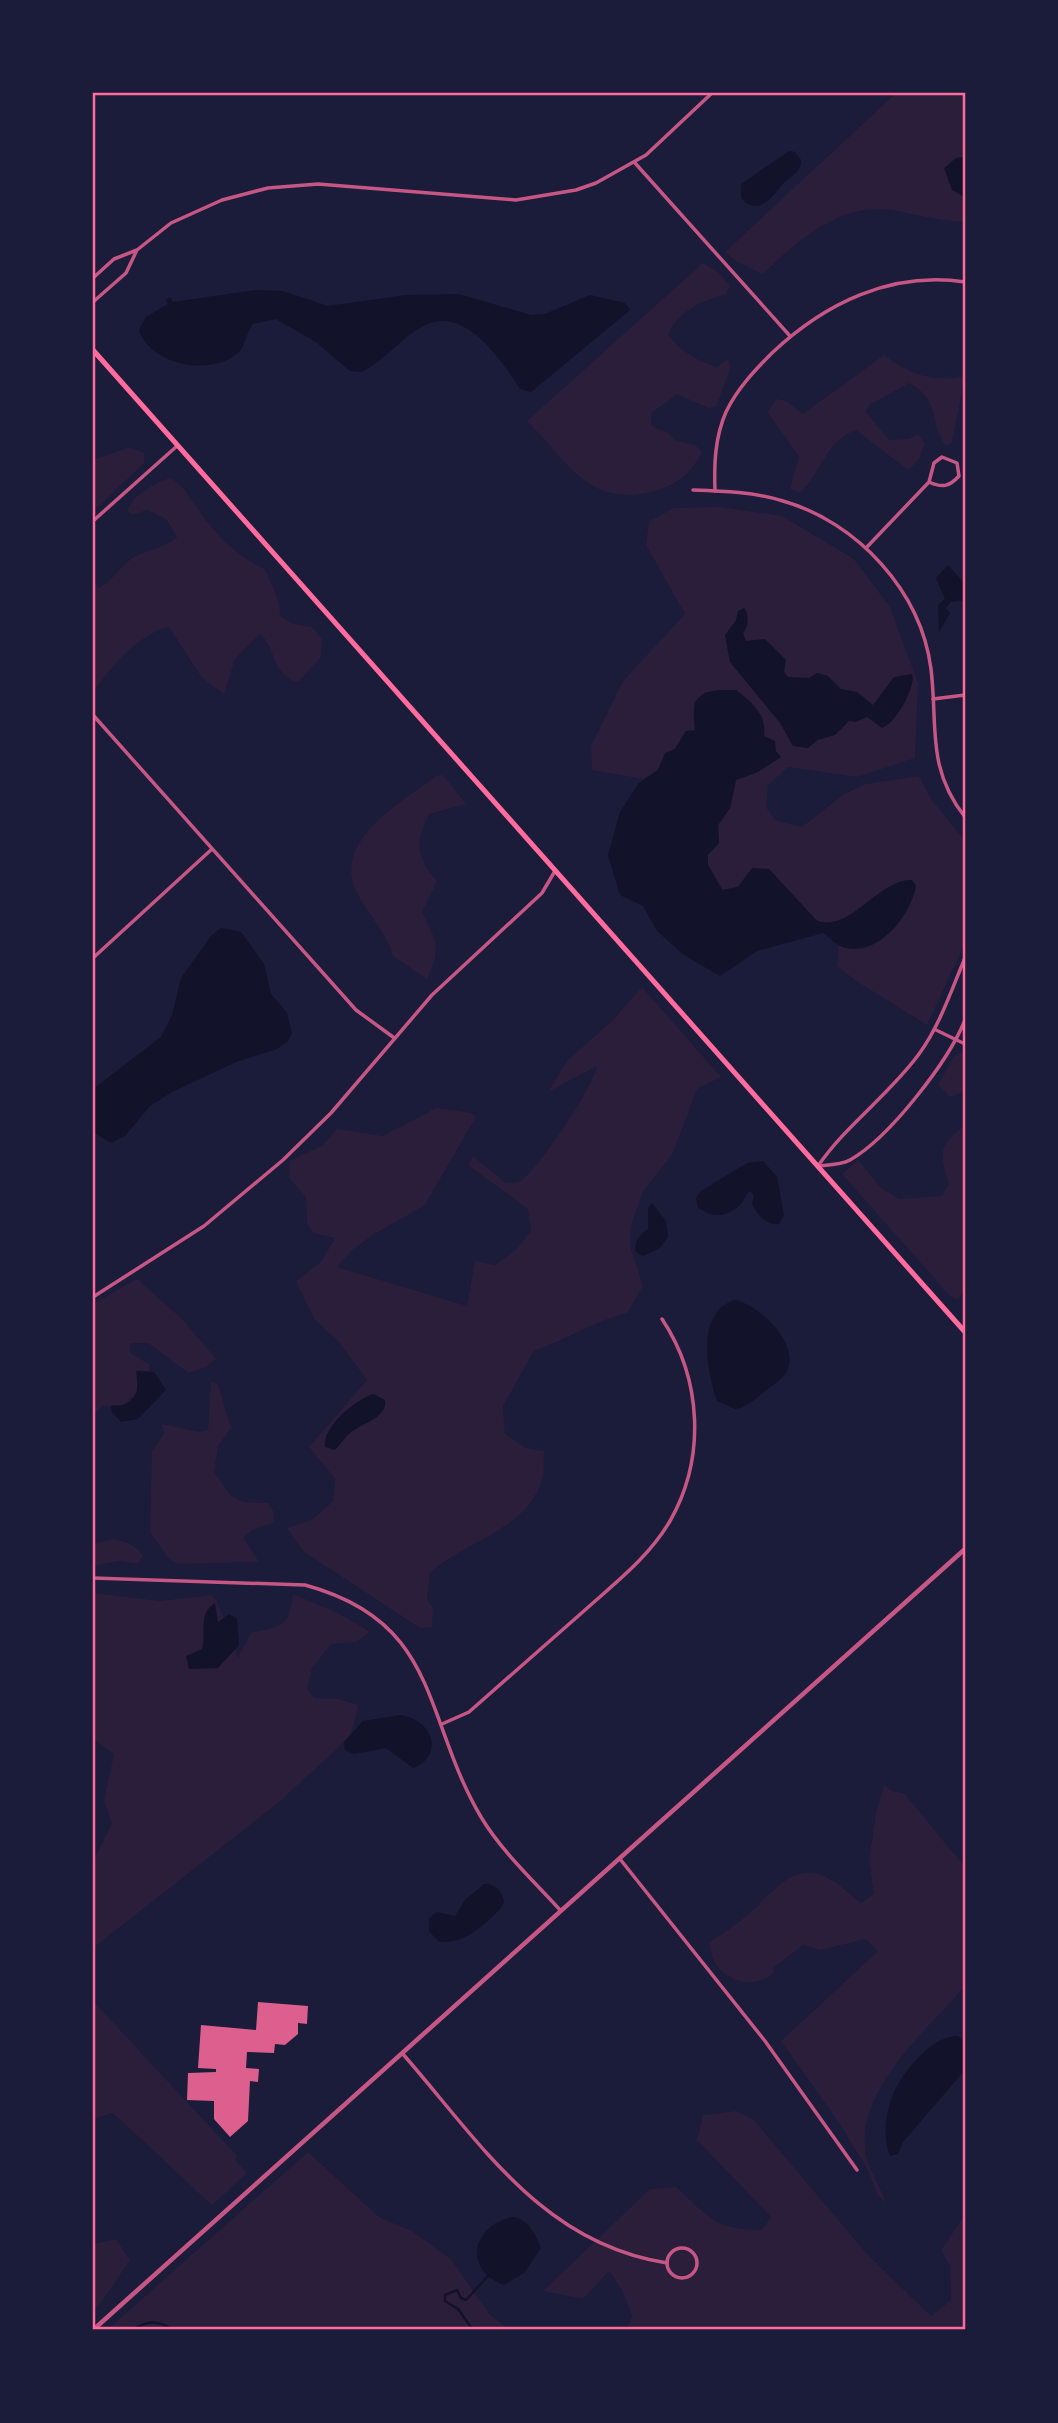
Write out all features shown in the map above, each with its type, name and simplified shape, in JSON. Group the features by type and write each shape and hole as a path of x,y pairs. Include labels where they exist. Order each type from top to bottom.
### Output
{"main road":[{"path":"93,350 965,1332"}],"street":[{"path":"93,278 114,259 137,250 171,223 197,211 268,187 318,184 516,200 576,190 635,163 671,134 712,93"},
{"path":"635,163 790,336"},
{"path":"93,302 126,273 137,250"},
{"path":"715,491 716,450 725,414 743,384 790,336 838,304 876,288 918,280 965,282"},
{"path":"93,521 177,446"},
{"path":"866,548 929,482 934,463 942,457 951,458 957,463 959,476 951,484 940,486 929,482"},
{"path":"693,490 771,497 796,505 831,522 866,548 892,578 916,620 931,666 936,757 946,786 965,817"},
{"path":"933,699 965,695"},
{"path":"93,715 356,1010 394,1037"},
{"path":"93,958 212,849"},
{"path":"93,1297 232,1205 331,1113 394,1037 451,977 542,892 555,871"},
{"path":"818,1166 831,1147 917,1057 936,1030 965,958"},
{"path":"818,1166 849,1161 894,1122 958,1039 965,1020"},
{"path":"936,1030 965,1044"},
{"path":"442,1724 469,1712 628,1571 670,1521 690,1471 695,1409 692,1390 677,1345 662,1319"},
{"path":"93,2330 965,1549"},
{"path":"93,1578 275,1582 305,1586 339,1596 379,1620 403,1644 427,1684 466,1789 482,1818 500,1844 561,1911"},
{"path":"620,1859 765,2041 857,2170"},
{"path":"402,2053 520,2188 556,2220 602,2246 667,2263"},
{"path":"682,2248 692,2252 697,2266 692,2274 678,2278 670,2273 667,2263 673,2251 682,2248"}],"shaded area":[{"path":"896,93 965,93 965,157 956,158 959,195 965,197 965,222 890,210 853,212 836,218 805,237 763,274 737,262 725,252"},
{"path":"789,151 795,152 801,164 773,196 758,206 753,206 741,198 741,184"},
{"path":"965,157 965,197 952,190 944,168 956,158"},
{"path":"703,263 719,273 730,286 726,294 685,312 668,334 678,346 696,358 717,367 728,359 731,366 716,407 708,408 677,394 651,413 651,426 669,433 674,440 695,445 702,452 683,477 654,491 631,495 612,493 596,487 581,478 527,421"},
{"path":"256,290 283,291 328,306 406,295 459,294 531,315 545,314 590,295 625,303 630,310 531,392 520,389 503,364 480,339 453,323 438,321 423,326 362,372 350,371 316,342 276,319 253,324 238,353 212,364 182,364 168,359 145,342 139,330 146,317 168,304 166,300 170,297 173,302"},
{"path":"884,355 922,375 942,378 965,376 952,442 946,446 926,396 909,383 869,405 866,412 889,440 908,439 918,434 925,444 919,459 908,470 856,430 838,441 800,493 790,489 799,456 767,412 776,399 786,401 803,414"},
{"path":"130,447 144,453 144,463 99,506 93,507 93,460"},
{"path":"169,478 182,487 227,544 265,569 278,600 281,617 293,624 312,627 322,639 321,657 298,682 283,674 260,634 235,659 224,694 202,678 169,627 136,644 117,662 93,692 93,578 98,588 133,558 177,537 166,519 147,510 132,515 127,511 139,495"},
{"path":"720,507 782,516 854,559 890,607 918,683 915,758 857,777 788,767 768,785 766,807 775,820 802,827 844,794 866,784 919,776 931,799 965,841 965,943 927,1025 856,981 837,966 839,945 852,949 865,948 877,943 898,923 916,886 912,880 888,888 840,920 828,923 816,920 769,869 738,887 723,890 708,865 708,854 719,843 718,825 730,808 736,780 778,759 764,736 763,718 744,697 706,692 694,702 695,731 686,731 675,749 665,753 658,770 643,779 592,770 591,746 623,681 685,614 646,545 649,521 674,508"},
{"path":"948,565 965,584 965,600 951,602 946,608 950,613 939,632 938,605 945,599 936,578"},
{"path":"744,608 748,617 743,633 746,641 765,639 786,660 784,672 788,677 809,678 817,673 828,676 841,689 857,692 873,705 894,677 912,674 911,687 899,712 882,728 867,717 856,722 849,721 835,735 818,740 808,748 793,746 780,723 730,662 725,635 736,620 738,611"},
{"path":"736,690 757,709 763,721 764,736 775,741 776,751 781,757 758,772 736,780 730,808 718,825 719,843 708,855 708,865 722,890 738,887 752,868 769,869 816,920 828,923 852,914 888,888 912,880 916,886 907,910 892,931 882,939 859,948 846,948 823,933 757,951 720,976 684,955 657,931 643,906 620,895 608,855 620,812 639,783 658,770 665,753 675,749 686,731 695,730 694,708 700,696 714,691"},
{"path":"443,775 466,804 429,814 421,833 422,857 437,881 422,912 436,945 435,959 427,979 393,956 382,932 358,895 352,876 353,858 361,841 388,812 436,776"},
{"path":"221,928 241,932 264,964 271,994 287,1013 292,1033 288,1041 277,1049 236,1062 172,1092 150,1106 125,1136 111,1143 93,1132 93,1089 161,1037 172,1015 181,978 211,936"},
{"path":"642,987 721,1077 697,1089 672,1155 643,1191 630,1228 630,1246 643,1286 627,1313 534,1351 503,1406 505,1434 525,1448 544,1451 542,1479 532,1500 507,1525 430,1573 427,1600 433,1608 432,1627 420,1628 304,1552 287,1528 313,1519 333,1501 335,1479 309,1447 367,1380 339,1342 314,1319 296,1281 321,1262 335,1238 313,1233 307,1223 306,1197 289,1178 290,1161 323,1145 337,1129 383,1136 436,1108 472,1113 476,1117 424,1206 374,1234 351,1251 337,1267 467,1306 475,1261 495,1265 516,1250 531,1231 528,1209 468,1165 473,1156 506,1183 520,1181 530,1172 576,1108 597,1066 548,1092 568,1060 612,1021"},
{"path":"963,1052 965,1091 951,1097 938,1085 954,1056"},
{"path":"965,1125 965,1288 958,1300 950,1296 842,1174 858,1160 880,1187 899,1199 942,1196 949,1184 943,1165 943,1151 950,1139"},
{"path":"763,1161 777,1177 784,1215 779,1224 770,1223 759,1215 752,1204 754,1195 750,1191 740,1205 725,1214 714,1215 698,1207 696,1198 701,1191 747,1163"},
{"path":"652,1203 666,1221 668,1237 660,1248 643,1256 636,1252 635,1245 648,1229 648,1208"},
{"path":"137,1279 182,1319 216,1359 206,1367 189,1373 148,1343 131,1343 130,1353 149,1364 149,1372 139,1370 138,1391 124,1405 102,1406 93,1416 93,1304"},
{"path":"735,1300 767,1318 784,1340 789,1352 789,1363 785,1374 778,1381 750,1403 735,1409 717,1401 710,1374 707,1344 714,1317 722,1307"},
{"path":"136,1371 154,1372 166,1390 138,1419 121,1422 112,1412 111,1406 128,1403 135,1396"},
{"path":"211,1382 218,1384 231,1428 218,1446 214,1472 231,1496 244,1502 268,1503 275,1514 273,1523 252,1530 243,1538 259,1562 178,1564 169,1559 150,1532 152,1451 164,1434 162,1424 200,1432 208,1430"},
{"path":"373,1394 385,1400 385,1406 378,1416 350,1433 335,1450 325,1447 329,1431 341,1415"},
{"path":"114,1539 130,1544 143,1555 138,1564 119,1561 93,1566 93,1544"},
{"path":"93,1593 160,1601 212,1595 217,1601 238,1658 251,1633 277,1626 286,1619 293,1594 340,1614 370,1632 356,1642 331,1644 312,1668 307,1689 314,1698 339,1699 358,1705 352,1729 346,1739 283,1799 93,1948 93,1862 112,1823 104,1801 114,1754 93,1739"},
{"path":"215,1603 218,1622 229,1614 237,1619 239,1645 218,1668 189,1669 186,1656 202,1649 204,1618 209,1607"},
{"path":"401,1715 421,1724 431,1739 432,1747 423,1762 413,1768 386,1748 354,1754 345,1750 344,1742 363,1721"},
{"path":"884,1785 892,1791 904,1793 965,1867 965,1986 899,2060 873,2102 866,2124 866,2154 886,2203 877,2194 868,2170 839,2123 781,2041 878,1951 866,1939 821,1950 803,1945 772,1969 775,1972 765,1979 743,1982 724,1972 716,1964 711,1954 710,1942 745,1917 784,1882 803,1873 826,1877 861,1903 874,1894 869,1861 876,1813"},
{"path":"484,1884 492,1885 500,1891 504,1902 501,1908 472,1933 455,1941 438,1941 429,1931 429,1918 437,1912 455,1916 465,1900"},
{"path":"93,2001 237,2156 235,2160 247,2173 212,2205 113,2113 93,2119"},
{"path":"958,2036 965,2043 965,2070 903,2142 898,2154 890,2156 886,2142 886,2119 896,2088 918,2057 938,2042"},
{"path":"736,2111 753,2119 867,2254 931,2316 951,2300 950,2266 941,2250 965,2215 965,2330 627,2330 632,2316 622,2290 609,2271 583,2299 543,2291 650,2189 676,2187 705,2213 723,2224 762,2230 771,2217 697,2140 703,2115"},
{"path":"308,2152 379,2217 412,2231 451,2259 490,2315 510,2330 107,2330"},
{"path":"513,2217 527,2224 541,2248 524,2273 504,2285 482,2269 477,2248 488,2229"},
{"path":"116,2239 130,2261 104,2299 93,2310 93,2244"}],"building":[{"path":"258,2002 308,2006 307,2024 298,2023 298,2034 285,2045 275,2044 274,2053 247,2052 246,2068 259,2069 258,2082 250,2081 248,2121 230,2137 214,2119 214,2101 187,2100 188,2073 216,2072 216,2069 198,2068 201,2025 256,2030"}],"waterway":[{"path":"473,2330 458,2309 445,2301 445,2295 457,2290 461,2298 466,2300 488,2276"},
{"path":"132,2330 152,2322 173,2330"}]}
